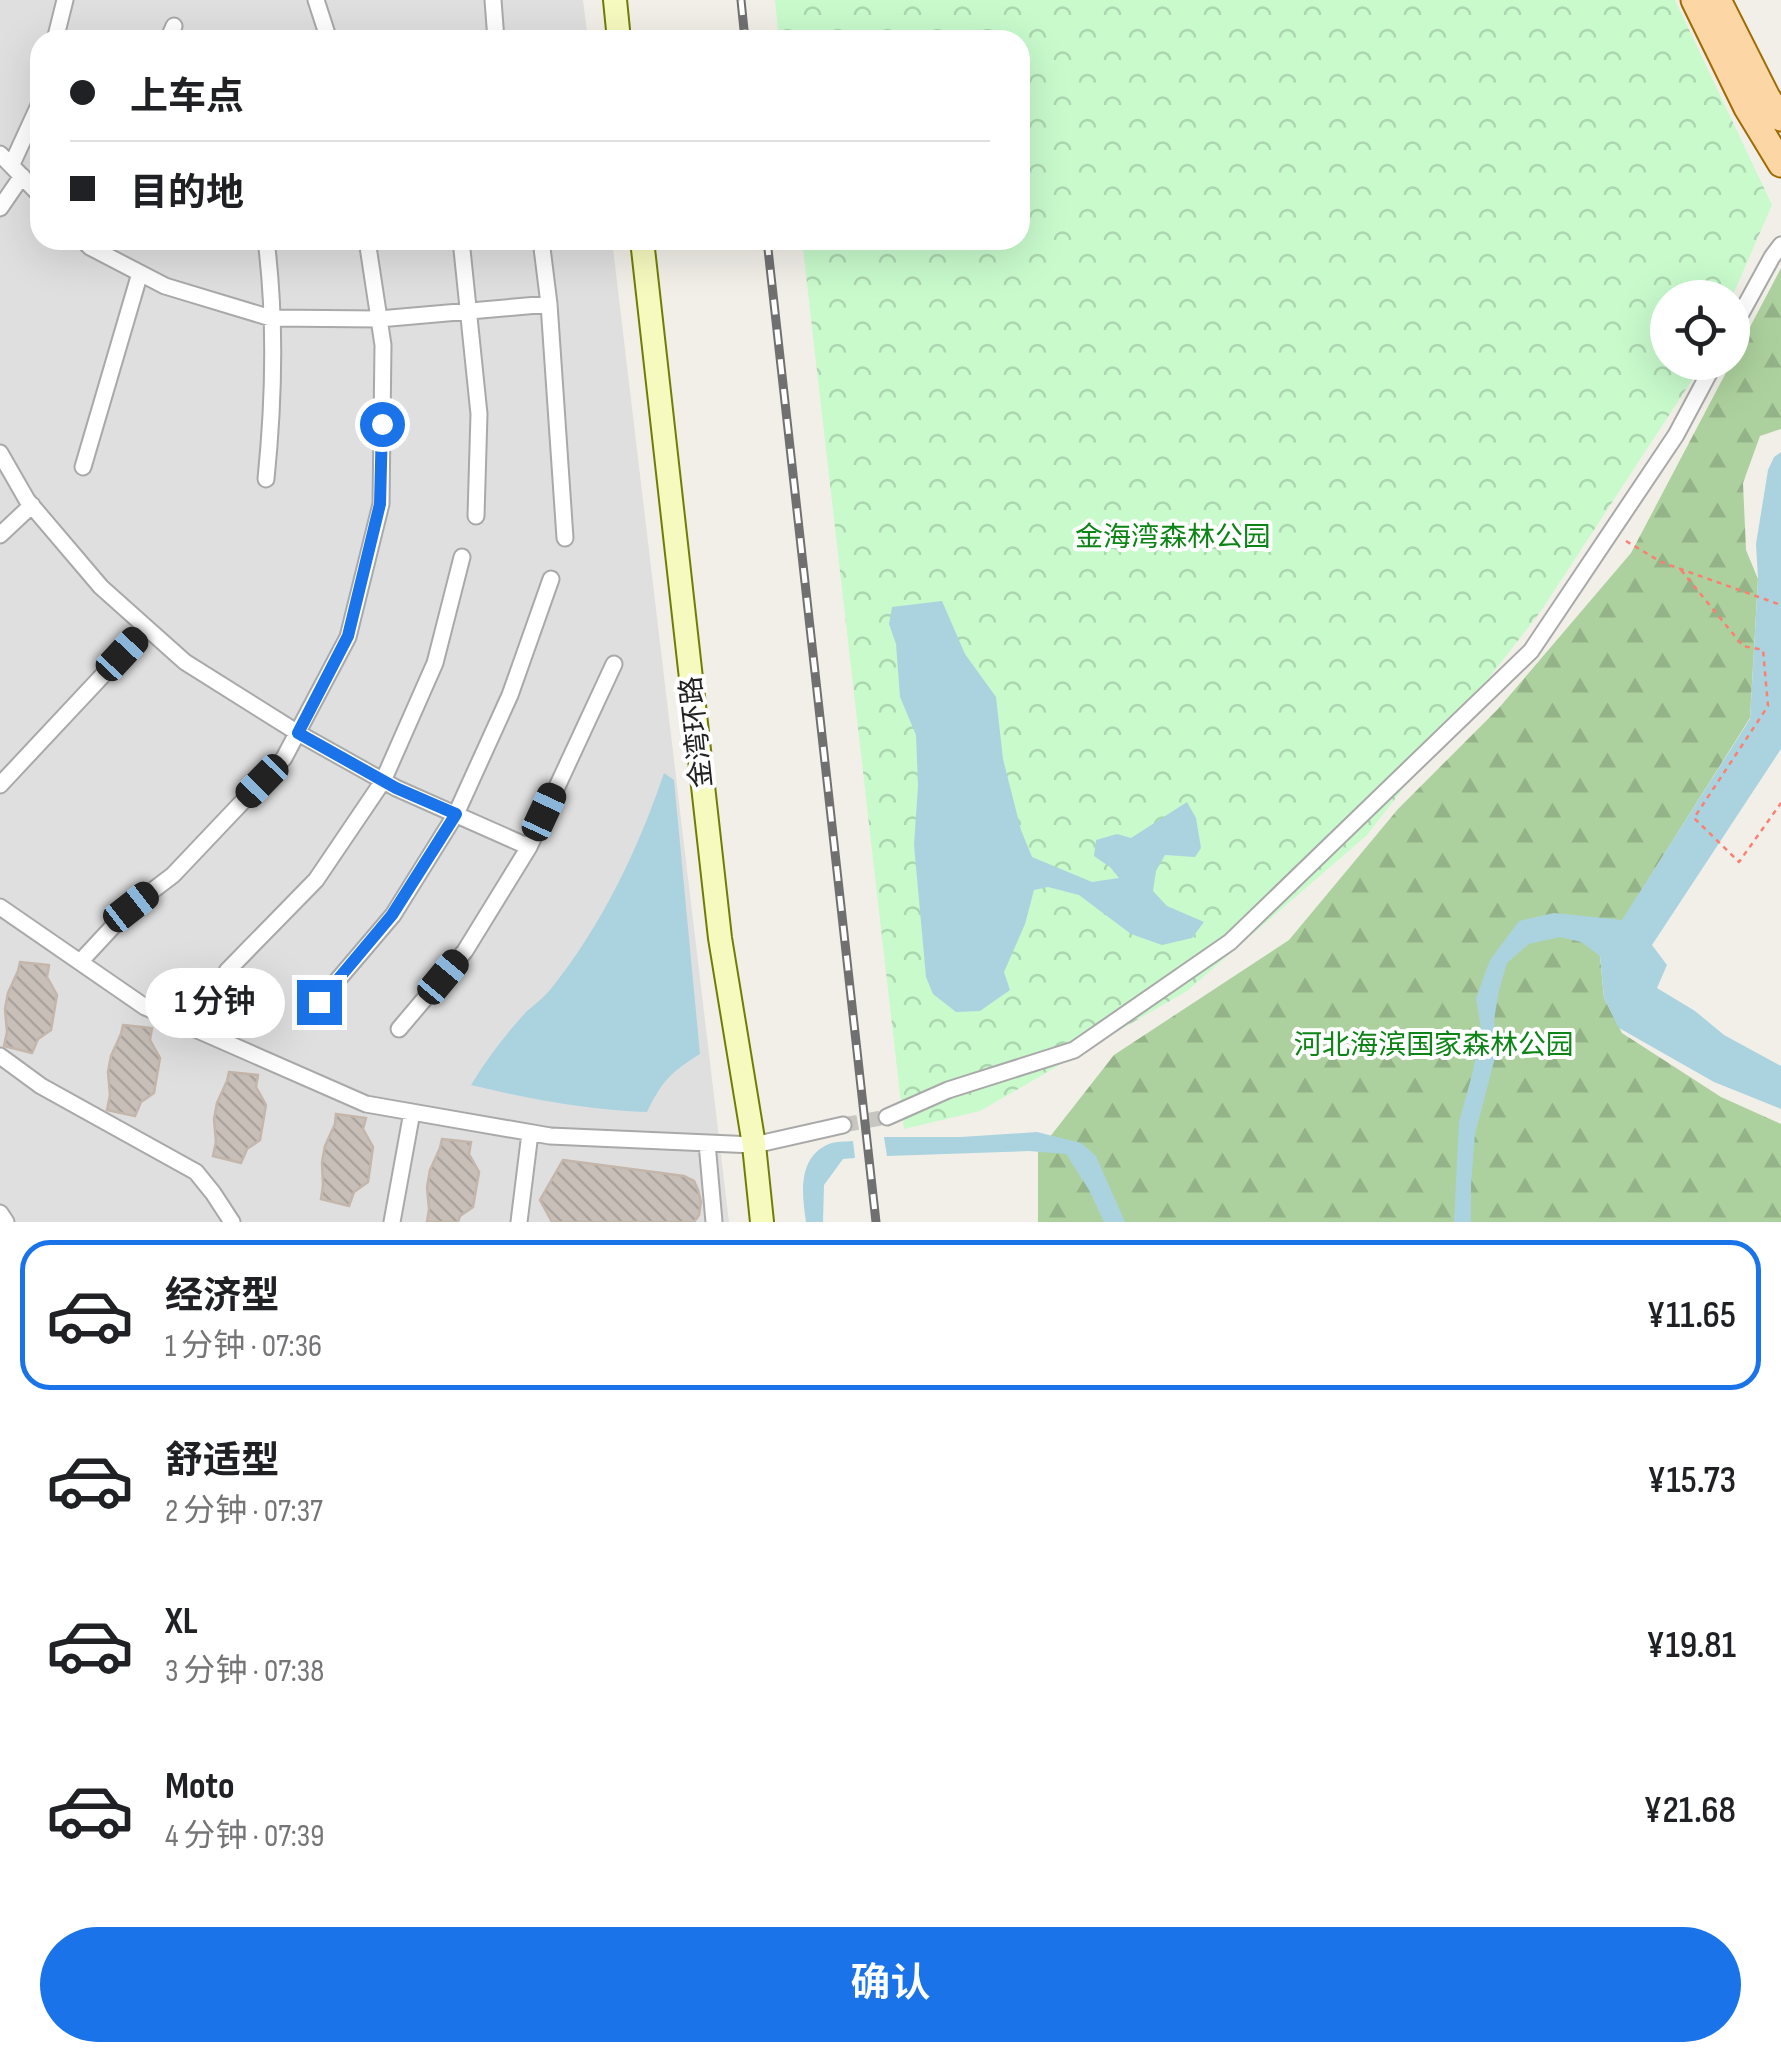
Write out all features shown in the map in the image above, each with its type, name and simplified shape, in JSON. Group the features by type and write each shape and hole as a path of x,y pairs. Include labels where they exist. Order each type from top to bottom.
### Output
{"main road":[{"path":"615,0 618,30"},
{"path":"1694,0 1747,108 1781,164"},
{"path":"1718,0 1781,118"},
{"name":"金湾环路","path":"643,250 720,938 754,1145 762,1222"}],"street":[{"path":"58,30 65,0"},
{"path":"316,0 326,30"},
{"path":"493,0 495,30"},
{"path":"0,208 11,165 30,124"},
{"path":"11,165 30,184"},
{"path":"1750,298 1781,244"},
{"path":"96,250 165,286 271,318 379,319 549,304"},
{"path":"266,478 273,409 267,250"},
{"path":"80,962 131,907 173,875 284,758 348,636 380,504 383,345 369,250"},
{"path":"462,250 479,414 476,516"},
{"path":"542,250 565,538"},
{"path":"83,467 140,273"},
{"path":"887,1116 948,1090 1074,1050 1230,942 1531,651 1676,435 1705,380"},
{"path":"0,453 32,505 101,586 185,662 298,733 383,780 528,846"},
{"path":"0,535 32,505"},
{"path":"228,971 316,880 383,780 436,664 462,557"},
{"path":"319,1002 392,915 456,814 510,696 551,578"},
{"path":"0,785 147,628"},
{"path":"399,1030 465,951 528,846 614,664"},
{"path":"0,907 145,1007 366,1104 550,1136 708,1143 754,1145 842,1125"},
{"path":"0,1056 40,1086 196,1172 232,1222"},
{"path":"392,1222 412,1112"},
{"path":"519,1222 530,1133"},
{"path":"708,1143 714,1222"},
{"path":"0,1213 6,1222"}],"path":[{"path":"1627,542 1661,562 1781,605"},
{"path":"1681,570 1742,646 1764,650 1768,706 1694,818 1738,862 1781,803"}],"shaded area":[{"path":"0,0 583,0 587,30 30,30 30,250 613,250 729,1222 0,1222"}],"green space":[{"name":"金海湾森林公园","path":"775,0 1675,0 1772,205 1739,280 1650,280 1650,380 1692,380 1541,611 1367,835 1187,991 980,1111 904,1129 803,250 1030,250 1030,30 778,30"},
{"name":"河北海滨国家森林公园","path":"1781,268 1781,429 1760,436 1743,483 1746,550 1758,579 1750,718 1600,956 1604,998 1622,1033 1721,1097 1781,1124 1781,1222 1038,1222 1038,1152 1114,1055 1289,940 1398,809 1498,709 1631,553 1722,380 1750,380 1750,327"}],"water":[{"path":"1781,452 1781,749 1652,945 1667,965 1657,988 1724,1035 1781,1066 1781,1109 1714,1082 1619,1028 1604,998 1600,956 1581,942 1560,937 1529,944 1507,963 1499,990 1494,1020 1497,1050 1475,1134 1471,1222 1454,1222 1459,1122 1481,1029 1476,998 1490,960 1519,921 1554,913 1622,920 1750,719 1758,579 1756,544 1768,470"},
{"path":"942,601 965,654 996,697 1003,759 1032,857 1092,882 1119,878 1094,856 1096,840 1117,834 1131,838 1187,802 1196,818 1201,848 1195,857 1165,855 1156,871 1153,891 1167,906 1204,922 1192,938 1162,945 1131,934 1079,895 1048,887 1034,890 1025,924 1004,972 1010,990 980,1011 956,1012 933,994 926,977 914,845 916,735 900,697 896,644 889,624 892,607"},
{"path":"664,773 674,780 700,1054 668,1078 647,1112 558,1103 471,1085 504,1037 550,990 586,940 630,859"},
{"path":"1037,1132 1081,1143 1096,1156 1125,1222 1104,1222 1066,1154 1029,1151 887,1156 884,1137 961,1137"},
{"path":"853,1141 855,1158 843,1159 824,1185 823,1222 806,1222 804,1178 811,1158 829,1144"}],"building":[{"path":"20,962 49,965 47,977 57,995 51,1030 38,1039 32,1053 4,1046 8,993"},
{"path":"123,1025 152,1028 150,1040 160,1058 154,1093 141,1102 135,1116 107,1110 111,1056"},
{"path":"229,1072 258,1075 256,1087 266,1105 260,1140 247,1149 241,1163 213,1156 217,1103"},
{"path":"336,1114 366,1118 363,1129 373,1147 368,1182 354,1192 349,1206 321,1199 322,1162"},
{"path":"442,1139 471,1142 469,1154 479,1172 473,1207 458,1222 427,1222 430,1170"},
{"path":"563,1160 684,1176 694,1181 698,1190 699,1215 694,1222 552,1222 540,1200"}],"tunnel":[{"path":"843,1125 887,1117"}],"railway":[{"path":"741,0 744,30"},
{"path":"768,250 876,1222"}],"route":[{"path":"319,1002 392,915 456,814 396,788 298,733 348,636 380,504 382,424"}]}
